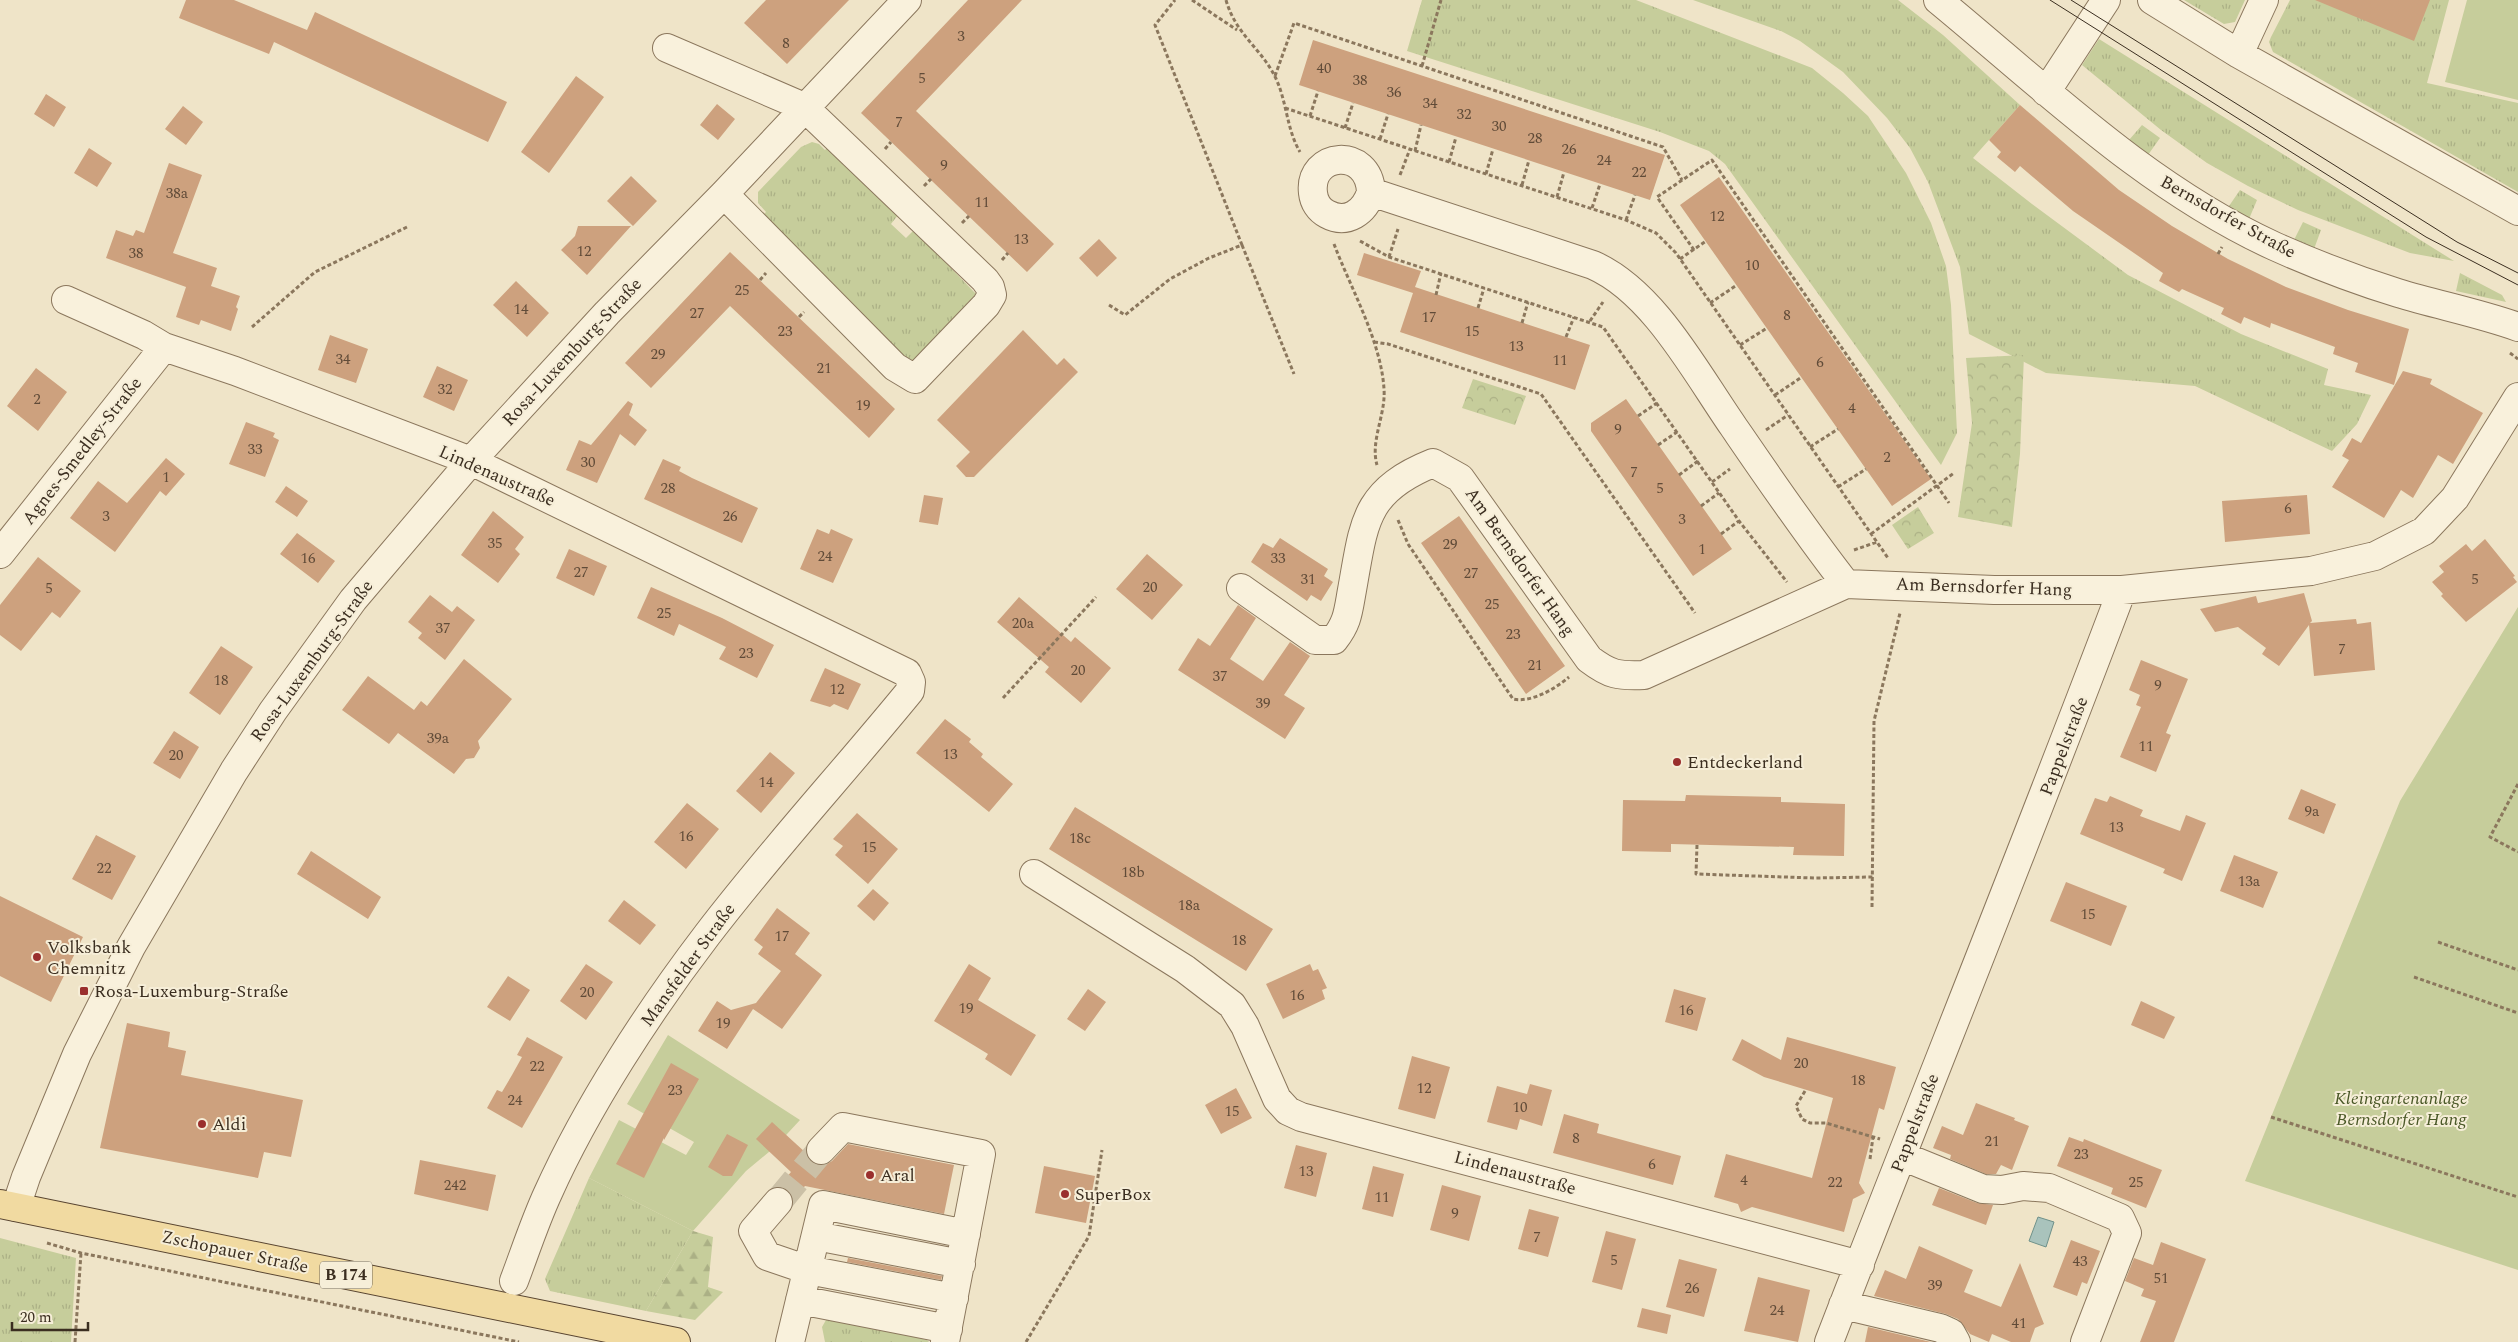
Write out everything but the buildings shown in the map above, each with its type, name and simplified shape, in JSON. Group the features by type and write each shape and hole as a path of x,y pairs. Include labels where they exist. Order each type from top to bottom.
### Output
{"main road":[{"name":"Zschopauer Straße","path":"8,1206 676,1342"}],"street":[{"name":"Rosa-Luxemburg-Straße","path":"8,1206 26,1177 77,1054 131,946 234,771 273,711 353,600 471,462 607,313 724,194 804,107 907,0"},
{"name":"Bernsdorfer Straße","path":"1938,0 2113,147 2162,182 2272,245 2327,268 2397,292 2518,327"},
{"path":"2046,92 2106,0"},
{"path":"2152,0 2240,54 2518,211"},
{"path":"2240,54 2264,0"},
{"path":"667,48 804,107 984,280 990,286 992,295 986,304 915,379 896,367 724,194"},
{"path":"1337,160 1348,160 1358,164 1365,171 1370,182 1371,192 1368,202 1361,210 1346,217 1335,217 1325,213 1316,202 1312,187 1314,177 1322,166 1337,160"},
{"path":"1371,192 1593,265 1619,279 1639,296 1663,325 1787,505 1846,584"},
{"name":"Lindenaustraße","path":"66,300 144,335 164,347 235,371 471,462 907,673 911,682"},
{"name":"Agnes-Smedley-Straße","path":"0,554 164,347"},
{"path":"2122,590 2311,570 2375,556 2424,531 2455,498 2518,397"},
{"name":"Am Bernsdorfer Hang","path":"1241,588 1315,640 1334,640 1346,625 1364,525 1375,502 1408,473 1433,463 1460,478 1589,659 1605,671 1620,676 1644,675 1846,584 1909,585 1994,590 2122,590"},
{"name":"Pappelstraße","path":"1829,1342 1936,1066 2033,828 2122,590"},
{"name":"Mansfelder Straße","path":"514,1281 547,1194 566,1156 640,1030 707,934 771,855 910,691 911,682"},
{"name":"Lindenaustraße","path":"1034,874 1185,969 1232,1005 1245,1026 1277,1098 1288,1111 1301,1117 1860,1265"},
{"path":"800,1300 946,1335 981,1154 843,1127 821,1150"},
{"path":"1902,1156 1983,1189 2002,1190 2022,1186 2049,1188 2120,1218 2127,1233 2085,1342"},
{"path":"778,1202 753,1231 767,1256 808,1270 954,1298"},
{"path":"790,1342 823,1205 966,1234"},
{"path":"816,1236 961,1264"},
{"path":"1843,1305 1940,1328 1951,1334 1956,1342"}],"path":[{"path":"1175,0 1155,25 1294,374"},
{"path":"1192,0 1240,32 1263,58 1275,76 1293,140 1308,160 1322,166"},
{"path":"1226,0 1240,32"},
{"path":"1422,66 1441,0"},
{"path":"1275,76 1294,23 1664,147 1682,180"},
{"path":"1310,116 1318,91"},
{"path":"1345,128 1353,103"},
{"path":"1380,139 1388,114"},
{"path":"1415,150 1421,125"},
{"path":"1449,162 1456,137"},
{"path":"1400,174 1410,149"},
{"path":"1486,174 1493,149"},
{"path":"1522,186 1529,160"},
{"path":"1694,250 1657,197 1712,160 1949,503"},
{"path":"1556,197 1564,172"},
{"path":"1592,208 1600,184"},
{"path":"1626,220 1635,195"},
{"path":"1346,217 1352,235 1365,246 1389,257 1590,321 1603,327 1739,521 1802,603"},
{"path":"1389,257 1399,225"},
{"path":"252,326 315,272 407,226"},
{"path":"1680,259 1706,241"},
{"path":"1109,305 1125,315 1170,279 1209,258 1242,245"},
{"path":"1436,294 1441,273"},
{"path":"1710,303 1737,285"},
{"path":"1478,308 1484,288"},
{"path":"1522,322 1528,302"},
{"path":"1590,321 1597,309"},
{"path":"1566,337 1574,316"},
{"path":"1740,345 1768,328"},
{"path":"1374,342 1388,344 1541,394 1695,613"},
{"path":"1775,396 1802,377"},
{"path":"1638,416 1657,403"},
{"path":"1769,428 1788,415"},
{"path":"1810,447 1838,429"},
{"path":"1658,445 1677,432"},
{"path":"1679,475 1698,462"},
{"path":"1838,487 1866,469"},
{"path":"1712,482 1724,473"},
{"path":"1871,534 1954,473"},
{"path":"1701,506 1719,492"},
{"path":"1721,534 1739,521"},
{"path":"1872,907 1874,721 1909,585"},
{"path":"1003,698 1096,597"},
{"path":"2518,784 2490,837 2518,852"},
{"path":"1697,845 1696,874 1814,878 1873,877"},
{"path":"2438,942 2518,970"},
{"path":"2414,977 2518,1013"},
{"path":"1805,1091 1796,1106 1802,1119 1810,1123 1826,1123 1878,1139"},
{"path":"2271,1117 2518,1197"},
{"path":"1026,1342 1089,1236 1102,1150"},
{"path":"75,1342 81,1253 519,1342"}],"green space":[{"path":"1422,0 1636,0 1812,68 1843,93 1868,116 1906,173 1931,223 1946,266 1951,305 1957,433 1941,465 1725,164 1709,151 1660,132 1407,51"},
{"path":"1693,0 1898,0 1943,35 2020,105 1973,158 2128,275 2241,334 2328,369 2324,385 2371,395 2357,424 2332,451 2195,386 2046,373 1969,334 1960,267 1928,182 1910,148 1887,118 1843,72 1800,41 1781,31"},
{"path":"2184,0 2245,0 2235,22 2224,24"},
{"path":"2290,0 2449,0 2427,83 2518,103 2518,192 2273,52 2269,42"},
{"path":"2467,0 2518,0 2518,100 2445,82"},
{"path":"2099,39 2454,261 2410,253 2298,210 2248,186 2207,163 2161,130 2082,65"},
{"path":"2142,125 2160,138 2148,155 2129,140"},
{"path":"812,142 819,144 825,150 828,147 898,215 891,224 906,238 914,230 976,294 911,363 762,216 766,212 758,203 758,192 801,147"},
{"path":"2240,190 2257,200 2249,219 2229,206"},
{"path":"2303,222 2321,230 2314,249 2294,240"},
{"path":"2460,273 2502,295 2506,302 2456,291"},
{"path":"2024,355 2020,454 2012,527 1958,517 1972,423 1966,358"},
{"path":"1473,379 1526,396 1515,425 1462,408"},
{"path":"1918,507 1934,533 1908,549 1892,525"},
{"name":"Kleingartenanlage Bernsdorfer Hang","path":"2518,607 2518,1270 2245,1181 2400,801"},
{"path":"668,1035 800,1120 775,1147 746,1171 693,1231 589,1178 619,1120 686,1155 694,1142 627,1104"},
{"path":"589,1178 693,1231 646,1311 550,1291 545,1279"},
{"path":"693,1231 713,1237 708,1287 723,1292 695,1320 646,1311"},
{"path":"0,1238 76,1258 71,1342 0,1342"},
{"path":"837,1319 929,1342 825,1342 822,1327 826,1320"}],"water":[{"path":"2038,1217 2054,1222 2046,1247 2029,1241"}],"tunnel":[{"path":"778,1202 821,1150"}],"tram line":[{"path":"2050,0 2426,237 2518,285"},
{"path":"2071,0 2457,242 2518,273"}],"place":[{"name":"Entdeckerland","path":"1677,762"},
{"name":"Volksbank Chemnitz","path":"37,957"},
{"name":"Rosa-Luxemburg-Straße","path":"84,991"},
{"name":"Aldi","path":"202,1124"},
{"name":"Aral","path":"870,1175"},
{"name":"SuperBox","path":"1065,1194"}]}
